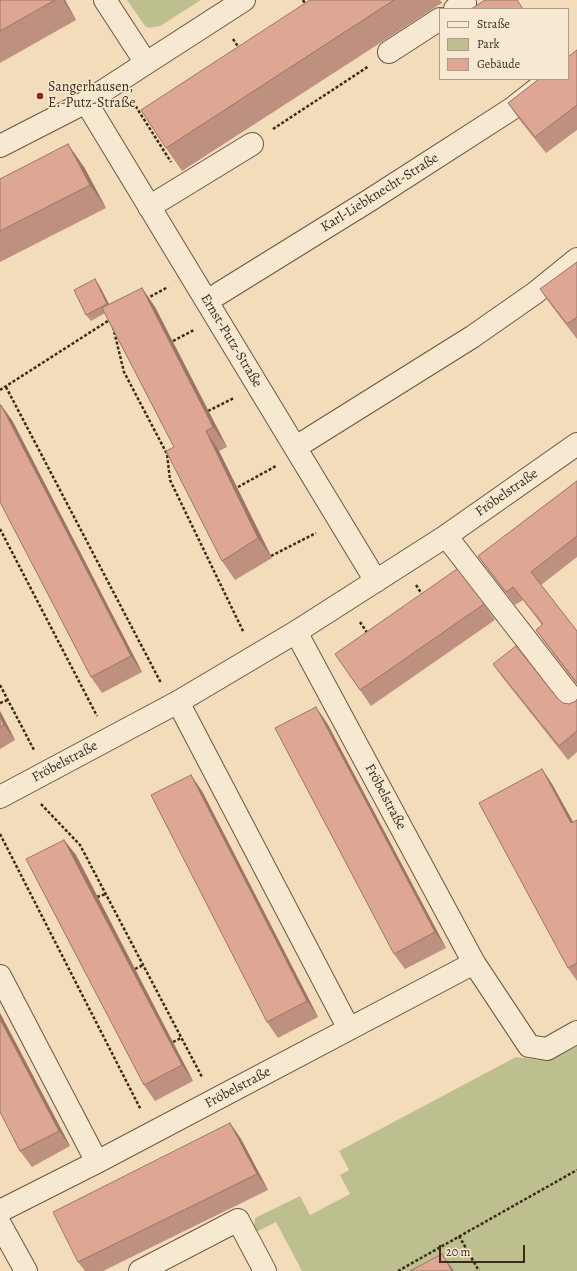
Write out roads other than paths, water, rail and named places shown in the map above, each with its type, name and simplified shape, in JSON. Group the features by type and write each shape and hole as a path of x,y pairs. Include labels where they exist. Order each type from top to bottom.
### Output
{"street":[{"path":"105,0 146,63"},
{"path":"0,146 86,102 244,0"},
{"path":"457,8 465,3 463,0"},
{"path":"389,52 439,20"},
{"name":"Karl-Liebknecht-Straße","path":"207,301 513,108 549,80"},
{"name":"Ernst-Putz-Straße","path":"86,102 376,581"},
{"path":"149,207 252,144"},
{"path":"297,451 472,337 535,293 577,259"},
{"name":"Fröbelstraße","path":"0,797 178,702 256,657 446,536 577,444"},
{"path":"446,536 577,705"},
{"name":"Fröbelstraße","path":"296,632 474,962 529,1046 546,1049 577,1032"},
{"path":"178,702 349,1029"},
{"name":"Fröbelstraße","path":"0,1211 214,1101 474,962"},
{"path":"0,976 96,1162"},
{"path":"140,1271 238,1220 265,1271"},
{"path":"0,1224 26,1271"}],"place":[{"name":"Sangerhausen, E.-Putz-Straße","path":"40,96"}]}
